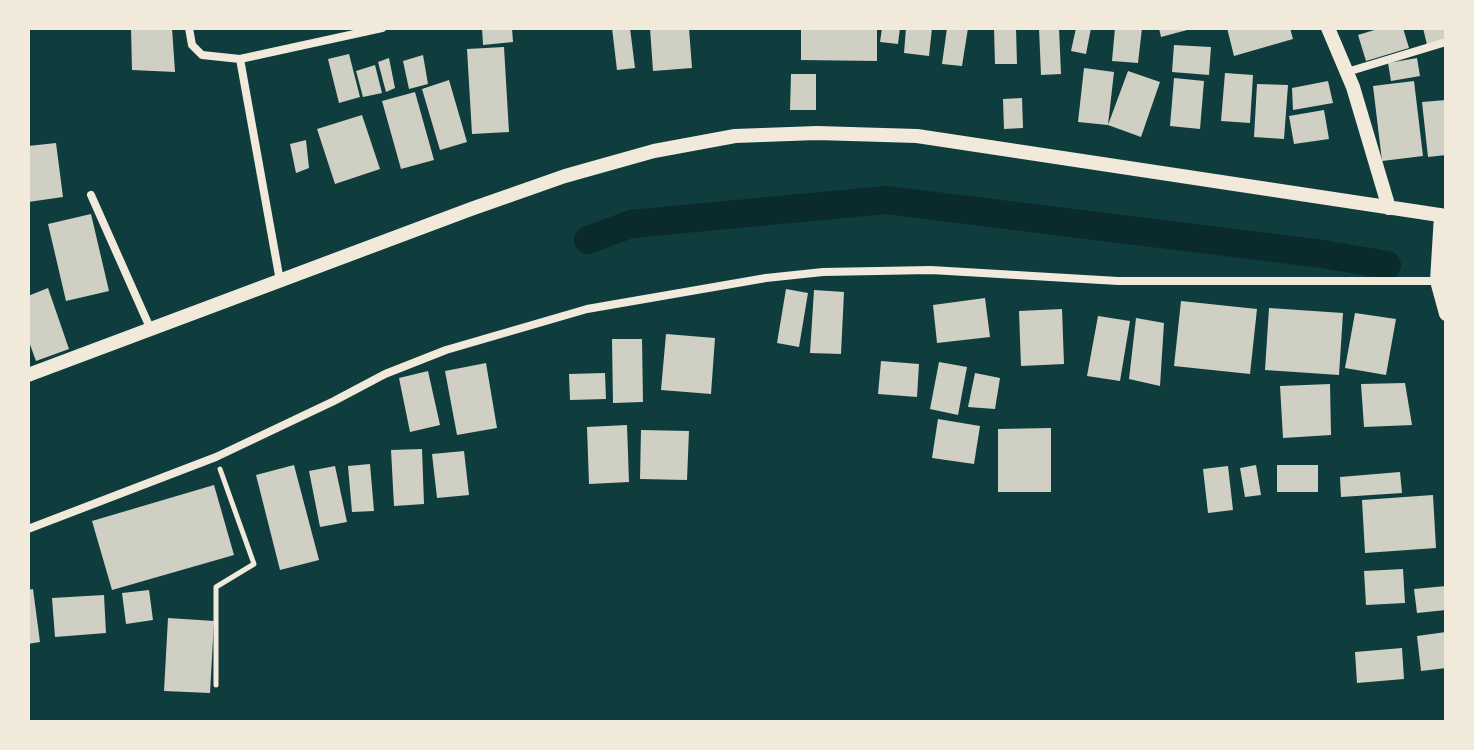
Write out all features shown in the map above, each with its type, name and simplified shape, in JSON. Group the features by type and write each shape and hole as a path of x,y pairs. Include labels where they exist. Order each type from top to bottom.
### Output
{"street":[{"path":"189,28 192,45 202,55 240,59 382,28"},
{"path":"1328,28 1347,72 1389,208"},
{"path":"1347,72 1446,42"},
{"path":"240,59 280,281"},
{"path":"28,375 565,176 654,151 735,136 817,133 917,136 1443,215 1437,281 1446,314"},
{"path":"91,195 151,330"},
{"path":"28,529 216,457 385,374 446,350 587,309 766,278 823,272 931,270 1118,281 1437,281"}],"path":[{"path":"216,457 254,564 216,587 216,685"}],"building":[{"path":"131,28 172,28 175,72 132,70"},
{"path":"482,28 512,28 513,42 483,45"},
{"path":"612,28 630,28 635,68 617,70"},
{"path":"650,28 689,28 692,68 653,71"},
{"path":"801,28 877,28 877,61 801,60"},
{"path":"882,28 900,28 898,44 880,42"},
{"path":"906,28 932,28 929,56 904,53"},
{"path":"947,28 968,28 962,66 942,64"},
{"path":"994,28 1016,28 1017,64 995,64"},
{"path":"1039,28 1059,28 1061,74 1041,75"},
{"path":"1076,28 1091,28 1086,54 1071,51"},
{"path":"1115,28 1142,28 1138,63 1112,61"},
{"path":"1159,28 1191,28 1191,29 1161,37"},
{"path":"1227,28 1290,28 1293,39 1234,56"},
{"path":"1381,28 1403,28 1409,48 1366,61 1358,35"},
{"path":"1423,28 1446,28 1446,44 1428,49"},
{"path":"1174,45 1211,47 1209,75 1172,72"},
{"path":"504,47 509,132 472,134 467,49"},
{"path":"349,54 360,97 339,103 328,59"},
{"path":"423,55 428,84 409,89 403,61"},
{"path":"389,58 395,88 386,92 378,62"},
{"path":"1417,58 1420,76 1391,81 1388,63"},
{"path":"375,65 382,93 363,97 356,71"},
{"path":"1084,68 1114,72 1108,125 1078,122"},
{"path":"1128,71 1160,82 1141,137 1108,125"},
{"path":"1225,73 1253,75 1250,123 1221,121"},
{"path":"791,74 816,74 816,110 790,110"},
{"path":"1174,78 1204,81 1200,129 1170,126"},
{"path":"449,80 467,142 440,150 422,89"},
{"path":"1328,81 1333,103 1293,110 1292,88"},
{"path":"1414,81 1423,156 1382,161 1373,86"},
{"path":"1257,84 1288,85 1284,139 1254,137"},
{"path":"415,92 434,160 401,169 382,101"},
{"path":"1022,98 1023,128 1004,129 1003,99"},
{"path":"1446,100 1446,155 1428,157 1422,102"},
{"path":"1324,110 1329,139 1294,144 1289,116"},
{"path":"362,115 380,169 335,184 317,129"},
{"path":"306,140 309,168 296,173 290,144"},
{"path":"56,143 63,197 28,202 28,146"},
{"path":"91,214 109,291 66,301 48,224"},
{"path":"48,288 69,349 36,361 28,339 28,296"},
{"path":"786,289 808,293 799,347 777,343"},
{"path":"814,290 844,292 841,354 810,353"},
{"path":"985,298 990,337 937,343 933,305"},
{"path":"1181,301 1257,309 1250,374 1174,366"},
{"path":"1269,308 1343,313 1339,375 1265,370"},
{"path":"1062,309 1064,364 1021,366 1019,311"},
{"path":"1355,313 1396,319 1386,375 1345,368"},
{"path":"1098,316 1130,321 1120,381 1087,376"},
{"path":"1136,318 1164,323 1160,386 1129,379"},
{"path":"666,334 715,338 711,394 661,390"},
{"path":"612,339 642,339 643,402 613,403"},
{"path":"881,361 919,364 917,397 878,394"},
{"path":"939,362 967,367 958,415 930,409"},
{"path":"486,363 497,428 457,435 445,371"},
{"path":"428,371 440,425 410,432 399,378"},
{"path":"605,373 606,399 570,400 569,374"},
{"path":"975,373 1000,378 995,409 968,407"},
{"path":"1405,383 1412,425 1364,427 1361,384"},
{"path":"1330,384 1331,435 1283,438 1280,386"},
{"path":"938,419 980,426 974,464 932,458"},
{"path":"627,425 629,482 589,484 587,427"},
{"path":"1051,428 1051,492 998,492 998,429"},
{"path":"641,430 689,431 687,480 640,479"},
{"path":"422,449 424,504 394,506 391,450"},
{"path":"464,451 469,495 437,498 432,454"},
{"path":"370,464 374,511 352,512 348,466"},
{"path":"294,465 319,560 280,570 256,475"},
{"path":"1256,465 1261,495 1245,497 1240,468"},
{"path":"1277,465 1318,465 1318,492 1277,492"},
{"path":"335,466 347,522 320,527 309,471"},
{"path":"1228,466 1233,510 1208,513 1203,469"},
{"path":"1400,472 1402,493 1341,497 1340,477"},
{"path":"214,485 234,555 112,590 92,521"},
{"path":"1433,495 1436,548 1365,553 1362,500"},
{"path":"1403,569 1405,603 1366,605 1364,571"},
{"path":"1446,586 1446,610 1417,613 1414,589"},
{"path":"33,589 40,642 28,644 28,590"},
{"path":"149,590 153,620 126,624 122,593"},
{"path":"104,595 106,633 55,637 52,598"},
{"path":"168,618 214,621 210,693 164,691"},
{"path":"1446,632 1446,668 1421,671 1417,636"},
{"path":"1402,648 1404,679 1357,683 1355,652"}],"waterway":[{"path":"588,240 631,224 886,200 1323,254 1387,265"}]}
